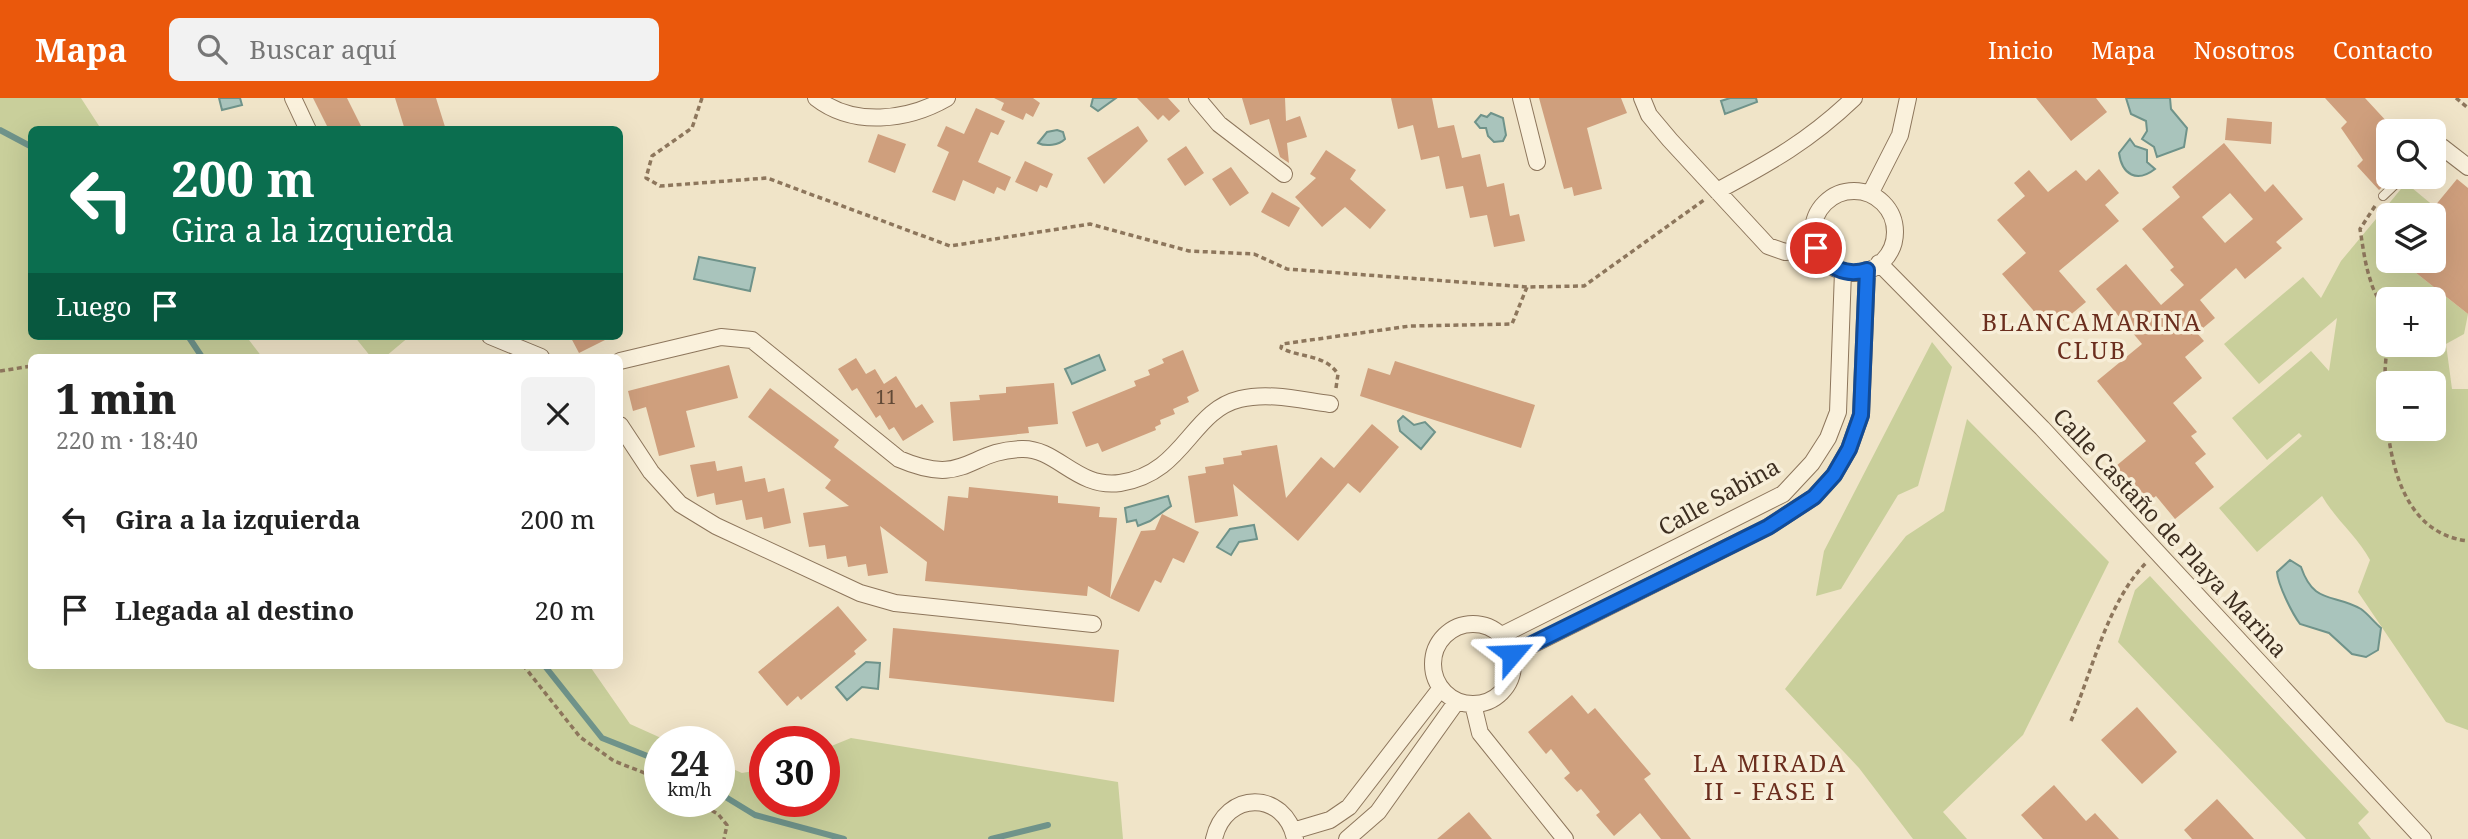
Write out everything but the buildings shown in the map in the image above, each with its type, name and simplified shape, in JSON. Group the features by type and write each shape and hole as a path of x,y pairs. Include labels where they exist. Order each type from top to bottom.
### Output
{"street":[{"path":"293,98 307,126"},
{"path":"816,98 830,109 849,116 883,118 901,115 947,98"},
{"path":"1197,98 1219,124 1284,174"},
{"path":"1521,98 1537,162"},
{"path":"1642,98 1649,115 1768,246 1785,252 1816,248"},
{"path":"1717,191 1790,152 1823,128 1854,98"},
{"path":"1870,194 1899,135 1908,98"},
{"path":"2446,154 2468,167"},
{"path":"1844,192 1870,194 1889,212 1894,224 1891,249 1873,267 1843,271 1824,260 1816,248 1814,227 1821,207 1831,197 1844,192"},
{"name":"Calle Castaño de Playa Marina","path":"1873,267 2024,409 2423,839"},
{"name":"Calle Sabina","path":"1512,654 1768,527 1795,511 1821,490 1849,449 1861,415 1873,267"},
{"name":"Calle Sabina","path":"1502,635 1783,494 1799,479 1828,438 1838,412 1843,271"},
{"path":"623,360 721,337 752,340 899,459 918,468 957,470 1009,450 1024,448 1039,452 1078,476 1097,483 1117,483 1155,472 1170,461 1202,423 1237,400 1263,396 1330,404"},
{"path":"500,340 534,354"},
{"path":"623,430 651,472 680,504 716,526 860,593 895,603 1093,624"},
{"path":"1472,623 1486,625 1502,635 1512,654 1512,677 1506,688 1485,703 1465,702 1441,688 1433,671 1433,657 1446,633 1472,623"},
{"path":"1214,839 1223,817 1245,803 1270,805 1282,812 1294,835 1330,820 1349,807 1441,688"},
{"path":"1348,839 1378,812 1465,702"},
{"path":"1465,702 1480,733 1565,839"}],"lane":[{"path":"2383,196 2390,189"}],"path":[{"path":"702,98 692,128 652,156 646,178 660,186 767,178 950,246 1090,225 1189,251 1254,254 1287,269 1527,287 1584,286 1717,191"},
{"path":"2456,98 2468,108"},
{"path":"2383,196 2360,229 2371,283 2386,316 2385,377 2389,439 2399,485 2419,516 2452,539 2468,541"},
{"path":"1336,388 1338,374 1334,367 1324,360 1287,351 1281,348 1282,344 1410,326 1512,324 1527,287"},
{"path":"0,371 28,367"},
{"path":"2071,721 2113,610 2133,576 2157,552"},
{"path":"526,669 580,737 614,761 644,773"},
{"path":"720,817 727,825 724,839"}],"green space":[{"path":"0,98 81,98 99,126 28,126 28,340 249,340 260,354 28,354 28,669 592,669 630,724 644,730 644,817 735,817 735,770 742,773 749,772 749,817 840,817 840,742 851,738 1118,782 1123,839 0,839"},
{"path":"2401,189 2413,189 2430,203 2389,203"},
{"path":"2376,219 2376,273 2416,273 2434,287 2376,287 2376,357 2446,357 2446,344 2452,389 2468,389 2468,730 2446,722 2358,592 2370,560 2322,496 2257,552 2219,508 2302,436 2299,433 2267,460 2232,418 2311,351 2329,371 2337,318 2259,384 2224,344 2303,277 2321,298 2341,261"},
{"path":"2446,297 2468,314 2464,334 2446,344"},
{"path":"357,340 405,340 389,354 369,354"},
{"path":"1932,342 1952,367 1918,486 1898,495 1841,589 1816,596 1824,551"},
{"path":"1967,419 2109,562 2023,735 1943,812 1967,839 1913,839 1859,768 1785,689 1906,536 1944,511"},
{"path":"2150,576 2369,812 2358,823 2371,839 2306,839 2118,642 2135,590"}],"water":[{"path":"219,98 240,98 242,105 222,110"},
{"path":"1093,98 1116,98 1098,111 1091,106"},
{"path":"1730,98 1756,98 1757,102 1725,114 1721,101"},
{"path":"2126,98 2170,98 2171,109 2187,128 2184,147 2157,157 2154,147 2142,139 2147,131 2146,121 2131,114"},
{"path":"1491,113 1503,118 1506,135 1503,141 1494,142 1488,136 1486,128 1480,128 1475,122 1481,115 1487,117"},
{"path":"1047,132 1063,132 1065,139 1056,144 1038,143"},
{"path":"2130,139 2135,146 2147,150 2147,162 2155,169 2136,176 2123,167 2119,153"},
{"path":"699,257 755,268 750,291 694,279"},
{"path":"1099,355 1105,370 1072,384 1065,369"},
{"path":"1403,416 1414,425 1425,422 1435,432 1421,449 1400,431 1398,421"},
{"path":"1168,496 1171,506 1150,521 1138,526 1136,520 1127,522 1125,508"},
{"path":"1254,525 1257,539 1239,542 1231,555 1217,547 1230,529"},
{"path":"2290,560 2301,567 2306,579 2318,593 2361,609 2381,628 2378,650 2366,657 2352,654 2329,633 2300,624 2286,599 2277,572"},
{"path":"866,662 880,663 878,689 862,687 847,700 836,687"}],"waterway":[{"path":"0,130 28,145"},
{"path":"191,340 200,354"},
{"path":"547,669 602,738 644,755"},
{"path":"735,803 755,815 844,839"},
{"path":"991,839 1048,825"}],"district":[{"name":"BLANCAMARINA CLUB","path":"2092,337"},
{"name":"LA MIRADA II - FASE I","path":"1770,778"}],"route":[{"path":"1512,654 1768,527 1814,497 1834,475 1849,449 1861,415 1867,270 1849,272 1835,268 1824,260 1816,248"}]}
